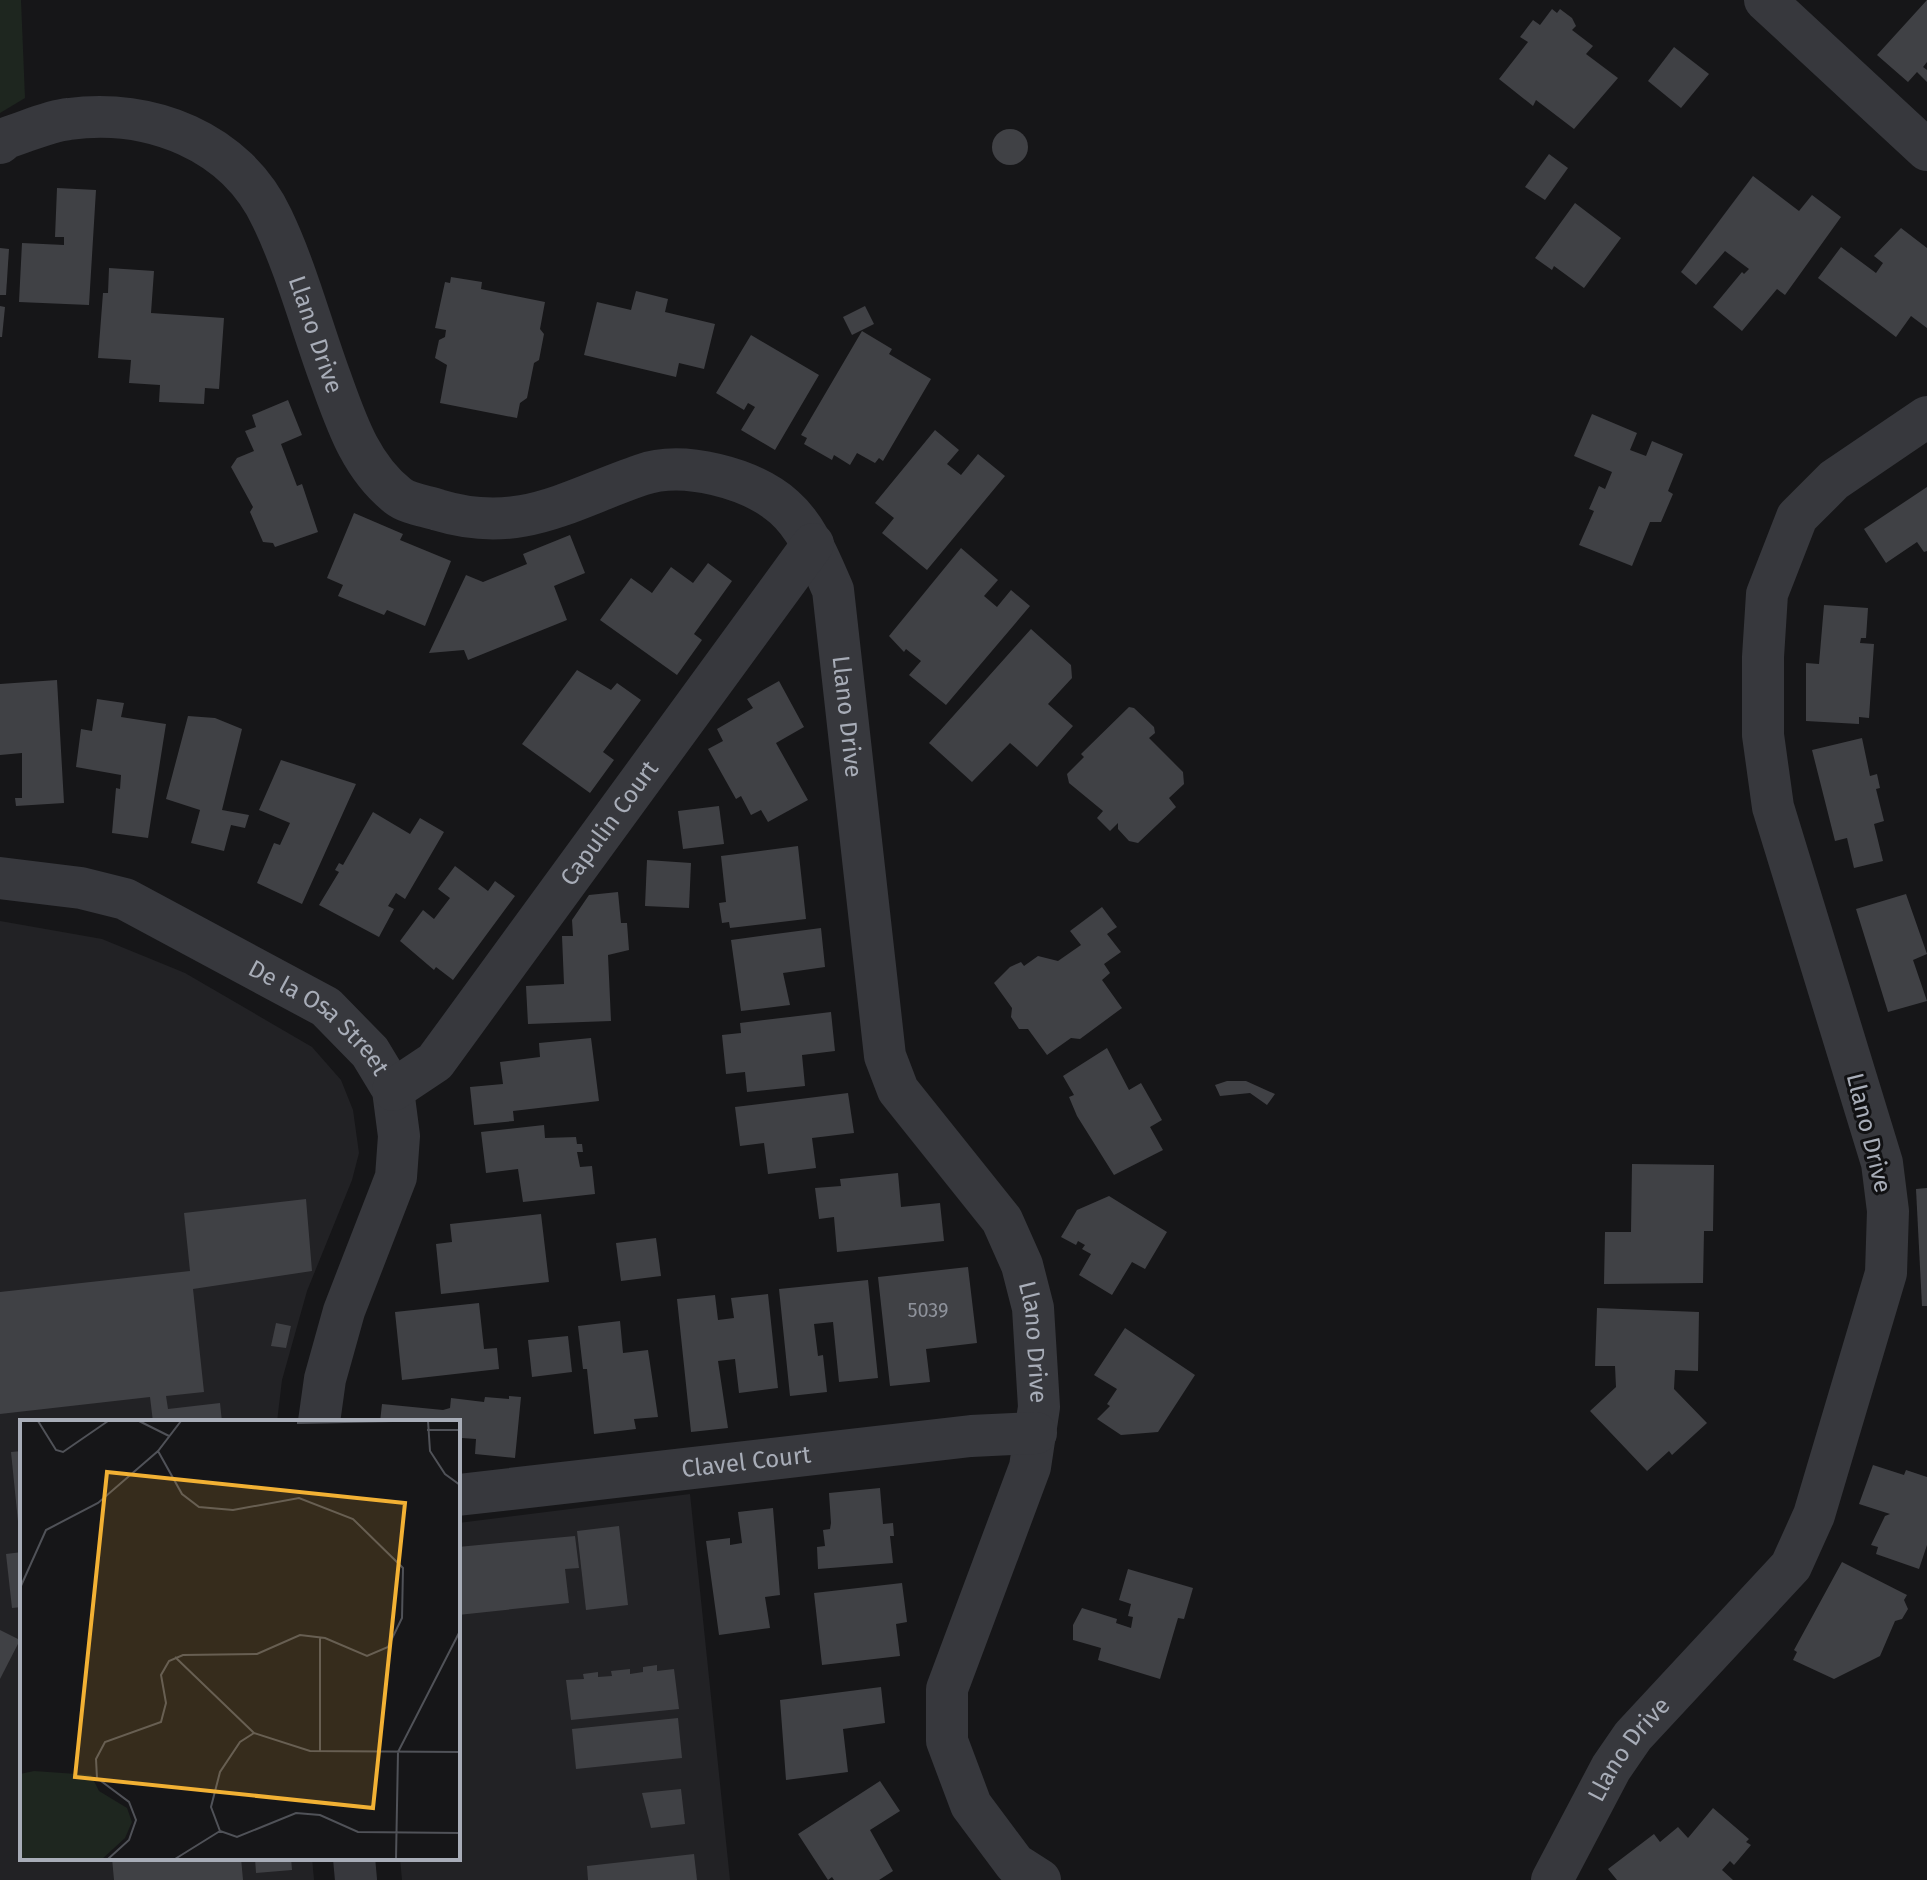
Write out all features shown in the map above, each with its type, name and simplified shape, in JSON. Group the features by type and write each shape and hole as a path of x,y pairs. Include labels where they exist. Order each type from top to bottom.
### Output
{"street":[{"path":"1765,0 1927,150"},
{"name":"Llano Drive","path":"0,143 6,138 68,119 127,117 186,133 237,165 271,216 355,446 400,498 461,517 519,518 566,507 644,473 692,468 743,484 784,507 813,544 833,590 885,1056 898,1090 1002,1220 1022,1265 1033,1308 1039,1407 1030,1467 947,1689 947,1741 971,1805 1015,1864 1040,1880"},
{"name":"Llano Drive","path":"1552,1880 1611,1768 1633,1736 1791,1566 1814,1515 1886,1273 1888,1211 1882,1163 1773,807 1763,735 1763,657 1767,594 1797,517 1834,480 1927,417"},
{"name":"Capulin Court","path":"393,1090 435,1062 813,544"},
{"name":"De la Osa Street","path":"0,878 81,888 125,899 206,942 326,1007 370,1052 393,1090 399,1136 396,1177 344,1311 325,1379 319,1420"},
{"name":"Clavel Court","path":"460,1495 971,1436 1036,1433"},
{"path":"354,1860 356,1880"}],"shaded area":[{"path":"0,0 21,0 25,98 0,113"},
{"path":"0,921 102,939 185,973 312,1047 341,1080 353,1110 359,1153 352,1180 307,1291 282,1380 277,1420 20,1420 20,1860 312,1860 314,1880 0,1880"},
{"path":"690,1494 730,1880 402,1880 400,1860 460,1860 460,1523"}],"building":[{"path":"1927,0 1927,62 1923,67 1927,70 1927,82 1917,72 1908,82 1877,55"},
{"path":"1552,9 1557,13 1560,9 1572,18 1576,26 1572,30 1593,46 1586,54 1618,78 1574,129 1536,100 1533,106 1499,79 1528,42 1520,37 1533,20 1540,25"},
{"path":"1674,47 1709,74 1681,108 1648,81"},
{"path":"1010,129 1023,134 1028,147 1023,160 1010,165 997,160 992,147 997,134"},
{"path":"1549,154 1568,168 1545,200 1525,187"},
{"path":"1753,176 1799,211 1812,195 1841,217 1785,295 1777,289 1742,331 1713,307 1742,272 1744,274 1749,269 1725,251 1696,285 1681,272"},
{"path":"57,188 96,190 89,305 19,302 22,243 64,245 64,237 55,237"},
{"path":"1575,203 1621,238 1584,288 1554,266 1552,270 1535,258"},
{"path":"1901,228 1927,248 1927,328 1911,316 1896,337 1818,278 1841,247 1876,273 1883,263 1874,256"},
{"path":"0,248 9,249 6,295 0,295"},
{"path":"109,268 154,271 151,313 224,318 219,389 205,388 204,404 159,402 160,385 129,383 131,360 98,358 103,293 108,293"},
{"path":"451,277 482,282 481,289 545,302 539,360 534,363 527,398 520,403 517,418 440,403 447,365 435,358 439,340 445,337 446,330 435,328 445,282 450,283"},
{"path":"636,291 668,299 665,312 715,324 704,369 679,363 676,377 584,355 597,302 631,310"},
{"path":"0,306 5,307 2,337 0,337"},
{"path":"865,306 874,324 852,335 843,317"},
{"path":"862,331 892,349 889,354 931,379 883,461 879,458 875,463 857,453 850,465 834,455 832,460 804,444 807,438 801,435"},
{"path":"751,335 819,375 775,450 741,430 755,407 748,403 744,410 716,393"},
{"path":"288,400 302,435 281,444 297,486 302,484 318,532 275,547 273,543 263,542 250,512 253,507 231,467 237,458 254,451 245,431 256,427 252,415"},
{"path":"1592,414 1637,433 1630,450 1646,456 1652,441 1683,454 1668,491 1673,494 1661,522 1650,522 1632,566 1579,545 1594,511 1589,509 1599,486 1605,489 1612,472 1574,456"},
{"path":"935,430 959,450 947,464 961,475 978,454 1005,476 927,570 882,533 894,518 875,503"},
{"path":"1927,487 1927,551 1924,552 1917,542 1886,563 1864,529"},
{"path":"354,513 403,534 400,540 451,561 425,626 387,610 384,615 338,596 343,585 327,578"},
{"path":"570,535 585,573 554,586 567,620 468,660 464,650 429,653 466,575 483,582 527,564 523,554"},
{"path":"961,548 998,580 984,596 997,607 1011,590 1030,606 946,705 909,675 921,661 906,649 904,652 889,636"},
{"path":"708,563 732,581 694,634 702,640 677,675 600,620 631,578 652,593 671,567 693,583"},
{"path":"1824,605 1868,608 1866,638 1861,638 1860,643 1874,644 1869,718 1859,717 1859,724 1806,721 1806,663 1819,664"},
{"path":"1031,629 1071,665 1072,678 1048,704 1073,726 1037,767 1010,743 972,782 929,743"},
{"path":"577,670 611,690 617,683 641,700 603,752 614,760 590,793 522,744"},
{"path":"57,680 64,803 16,806 15,798 22,798 22,753 0,755 0,684"},
{"path":"779,681 804,727 776,743 808,800 768,822 761,810 751,815 741,796 736,799 708,749 723,741 717,729 753,708 747,699"},
{"path":"97,699 124,703 121,717 166,724 148,838 112,833 116,788 120,789 121,775 76,767 81,729 92,731"},
{"path":"1129,707 1154,727 1155,733 1149,738 1183,772 1184,784 1169,798 1176,807 1138,843 1129,841 1118,829 1118,823 1110,831 1097,818 1103,811 1069,783 1067,774 1084,757 1081,754"},
{"path":"188,716 215,718 242,729 222,810 249,815 245,828 231,825 224,851 191,843 200,810 166,799"},
{"path":"1862,738 1870,776 1877,774 1880,788 1876,789 1884,821 1874,824 1883,861 1854,868 1847,838 1835,841 1812,750"},
{"path":"281,760 356,784 302,904 257,883 274,843 280,845 290,823 259,810"},
{"path":"719,806 724,844 683,849 678,811"},
{"path":"373,812 410,834 420,818 444,832 405,899 396,893 388,906 394,909 379,937 319,905 339,872 335,870 339,863 343,865"},
{"path":"798,846 806,919 730,928 729,922 722,923 719,903 726,902 721,856"},
{"path":"647,860 691,863 689,908 645,906"},
{"path":"455,866 488,891 495,881 515,896 453,980 436,967 434,970 400,941 423,910 434,919 450,898 438,889"},
{"path":"618,892 621,923 627,923 629,950 608,955 611,1021 528,1024 526,986 564,984 562,936 573,936 572,920 589,895"},
{"path":"1906,894 1927,954 1913,960 1927,1001 1888,1012 1856,909"},
{"path":"1102,907 1117,927 1107,934 1121,952 1104,964 1110,973 1102,980 1122,1008 1080,1039 1071,1038 1047,1055 1028,1029 1019,1029 1011,1017 1012,1008 994,983 1010,967 1021,962 1024,966 1038,956 1058,961 1081,945 1070,931"},
{"path":"821,928 825,967 783,973 790,1005 741,1011 731,940"},
{"path":"831,1012 835,1051 802,1055 805,1086 747,1092 745,1072 726,1074 722,1035 741,1033 740,1023"},
{"path":"591,1038 599,1101 513,1111 514,1121 474,1125 470,1087 503,1084 500,1062 540,1057 539,1043"},
{"path":"1107,1048 1129,1090 1141,1083 1162,1120 1150,1127 1163,1150 1114,1175 1077,1116 1069,1097 1074,1095 1063,1076"},
{"path":"1227,1081 1246,1081 1275,1094 1267,1105 1250,1093 1220,1096 1215,1085"},
{"path":"848,1093 854,1133 812,1138 816,1168 768,1174 764,1143 740,1146 735,1107"},
{"path":"544,1125 545,1138 576,1137 577,1144 582,1144 583,1152 577,1152 580,1167 592,1166 595,1194 523,1202 518,1169 486,1173 481,1132"},
{"path":"1632,1164 1714,1165 1713,1231 1704,1231 1703,1283 1604,1284 1605,1232 1631,1232"},
{"path":"898,1173 901,1207 940,1203 944,1241 837,1252 834,1217 819,1219 815,1188 841,1186 840,1179"},
{"path":"1927,1188 1927,1306 1922,1306 1916,1189"},
{"path":"1109,1196 1167,1232 1145,1269 1132,1262 1112,1295 1079,1275 1091,1254 1082,1249 1085,1245 1078,1241 1076,1245 1061,1237 1077,1210"},
{"path":"306,1199 312,1271 193,1289 204,1392 166,1396 168,1409 220,1403 222,1420 153,1420 150,1397 0,1414 0,1292 190,1271 184,1213"},
{"path":"541,1214 549,1282 441,1294 436,1244 452,1242 450,1224"},
{"path":"656,1238 661,1276 621,1281 616,1243"},
{"path":"968,1267 977,1343 926,1349 930,1382 890,1386 878,1277"},
{"path":"868,1280 878,1378 839,1382 833,1322 814,1324 818,1356 823,1355 827,1392 790,1396 779,1289"},
{"path":"768,1294 778,1388 739,1393 735,1359 718,1361 728,1428 691,1432 677,1299 715,1295 718,1320 734,1318 731,1298"},
{"path":"479,1303 484,1349 497,1348 499,1369 402,1380 395,1312"},
{"path":"1597,1308 1699,1312 1698,1371 1675,1370 1674,1389 1707,1423 1672,1455 1669,1451 1647,1471 1590,1411 1616,1387 1615,1366 1595,1366"},
{"path":"620,1321 623,1353 648,1350 658,1417 634,1419 636,1429 594,1434 587,1369 583,1369 578,1326"},
{"path":"276,1323 291,1326 286,1348 271,1346"},
{"path":"1125,1328 1195,1375 1158,1432 1121,1435 1097,1419 1110,1406 1107,1404 1117,1389 1094,1375"},
{"path":"568,1336 572,1372 532,1377 528,1340"},
{"path":"509,1396 521,1397 515,1458 475,1454 476,1439 462,1438 460,1448 460,1420 380,1420 382,1404 443,1410 450,1408 451,1398 484,1402 485,1397 509,1399"},
{"path":"20,1451 20,1541 11,1452"},
{"path":"1873,1465 1904,1475 1906,1470 1927,1477 1927,1545 1919,1569 1876,1554 1878,1547 1871,1545 1885,1516 1890,1514 1859,1504"},
{"path":"880,1488 883,1524 893,1523 894,1536 890,1536 893,1563 818,1569 817,1547 825,1546 823,1530 830,1529 831,1523 829,1493"},
{"path":"773,1508 780,1595 765,1597 770,1628 719,1635 706,1541 730,1538 730,1545 742,1543 738,1512"},
{"path":"619,1526 628,1605 586,1610 577,1531"},
{"path":"575,1536 579,1568 565,1569 569,1603 460,1615 460,1547"},
{"path":"20,1552 20,1607 12,1608 6,1554"},
{"path":"1842,1562 1907,1595 1904,1600 1908,1609 1902,1619 1895,1621 1880,1656 1834,1679 1793,1660 1797,1652 1794,1650"},
{"path":"1128,1569 1193,1588 1184,1619 1178,1618 1160,1679 1098,1660 1101,1648 1073,1640 1073,1625 1082,1608 1117,1619 1116,1623 1131,1628 1133,1617 1128,1616 1131,1604 1119,1600"},
{"path":"902,1583 907,1622 896,1624 900,1656 822,1665 814,1593"},
{"path":"0,1630 20,1640 0,1679"},
{"path":"657,1665 657,1671 674,1669 679,1709 571,1720 566,1680 584,1679 583,1674 598,1672 598,1677 612,1676 611,1671 630,1669 630,1674 643,1672 643,1667"},
{"path":"881,1687 885,1723 843,1729 848,1772 786,1780 780,1700"},
{"path":"678,1718 682,1758 576,1769 572,1729"},
{"path":"880,1781 900,1811 870,1830 893,1871 879,1880 834,1880 832,1877 828,1880 798,1834"},
{"path":"681,1789 685,1824 651,1828 642,1793"},
{"path":"1713,1808 1749,1839 1746,1842 1751,1845 1734,1865 1730,1861 1722,1870 1733,1880 1617,1880 1608,1869 1654,1834 1660,1842 1678,1827 1688,1838"},
{"path":"694,1854 697,1880 588,1880 587,1866"},
{"path":"112,1860 241,1860 243,1880 114,1880"},
{"path":"255,1860 291,1860 292,1870 256,1873"}]}
